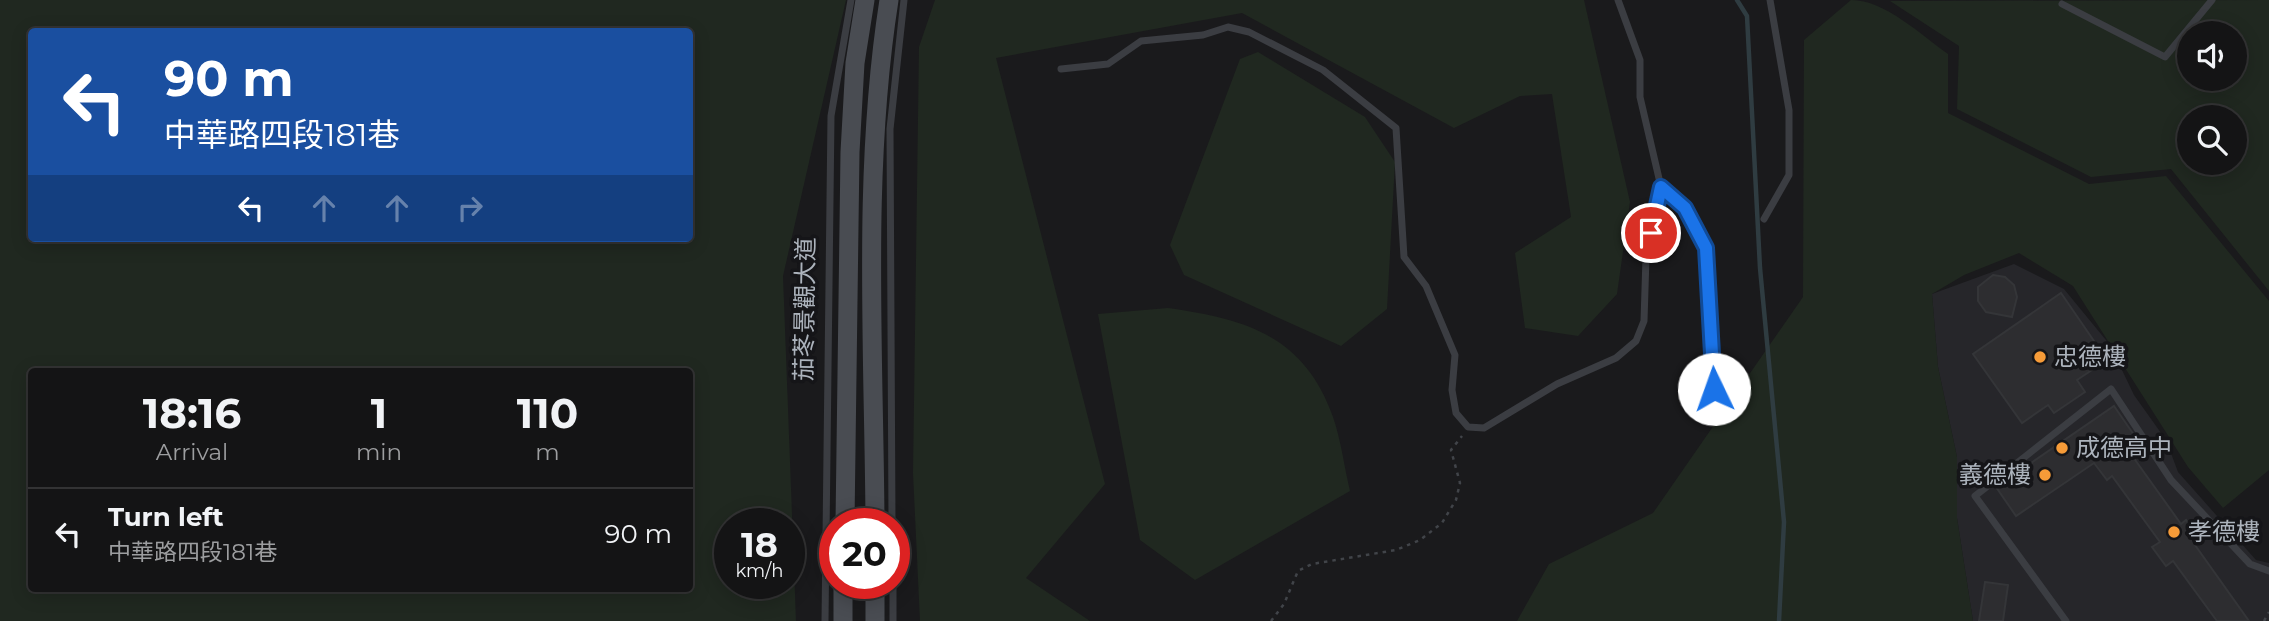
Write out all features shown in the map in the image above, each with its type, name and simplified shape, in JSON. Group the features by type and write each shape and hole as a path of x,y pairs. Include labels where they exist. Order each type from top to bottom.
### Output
{"street":[{"name":"茄苳景觀大道","path":"845,508 850,152 855,63 865,0"},
{"path":"875,508 874,155 879,66 889,0"},
{"path":"842,621 843,599"},
{"path":"875,599 875,621"}],"lane":[{"name":"茄苳景觀大道","path":"825,621 831,116 851,0"},
{"path":"892,508 890,129 904,0"},
{"path":"1062,69 1108,64 1141,41 1203,35 1228,27 1249,32 1323,70 1384,116 1396,128 1404,257 1426,286 1454,355 1456,413 1468,427 1485,428 1556,384 1616,358 1636,341 1644,321 1646,257 1661,187 1640,97 1640,60 1618,0"},
{"path":"1764,219 1789,175 1789,110 1769,0"},
{"path":"2062,4 2165,57 2212,0"},
{"path":"1661,187 1685,208 1706,248 1714,389"},
{"path":"2066,621 1975,496 2110,389 2171,480 2250,564 2269,571"},
{"path":"892,599 893,621"}],"path":[{"path":"1271,621 1284,604 1298,571 1312,564 1396,550 1420,540 1442,523 1456,500 1460,483 1451,450 1468,427"},
{"path":"2264,621 2269,612"}],"shaded area":[{"path":"0,0 846,0 783,276 792,508 714,508 714,599 795,599 796,621 0,621"},
{"path":"935,0 1584,0 1630,202 1617,294 1578,336 1525,328 1515,253 1571,217 1552,94 1520,96 1454,128 1242,13 996,58 1105,484 1026,578 1090,621 920,621 913,473 919,47"},
{"path":"1851,0 1890,12 1948,54 1948,113 2089,184 2166,176 2269,301 2269,470 2223,508 2188,467 2073,286 2019,253 1964,275 1932,294 1938,367 1957,457 1957,518 1973,621 1517,621 1549,564 1653,513 1803,297 1804,40"},
{"path":"2269,0 2269,291 2171,169 2091,177 1957,109 1959,46 1890,1"},
{"path":"1258,52 1365,117 1395,162 1387,309 1341,346 1184,275 1170,245 1240,59"},
{"name":"成德高中","path":"2014,264 2064,289 2110,345 2134,395 2166,440 2178,472 2256,560 2269,563 2269,621 1973,621 1957,518 1957,457 1938,367 1932,294"},
{"path":"1168,308 1222,318 1246,326 1288,349 1306,367 1321,389 1333,417 1350,491 1195,580 1140,540 1098,314"}],"building":[{"path":"1993,275 2005,277 2014,285 2017,297 2012,317 1986,312 1978,301 1978,287"},
{"name":"忠德樓","path":"2061,293 2107,360 2077,380 2085,392 2054,413 2048,405 2022,423 1973,354"},
{"path":"2114,406 2134,435 2123,443 2181,524 2186,520 2201,541 2195,545 2249,621 2217,621 2173,561 2166,566 2152,547 2160,542 2112,476 2107,480 2094,463 2016,516 1996,487"},
{"path":"1985,582 2008,585 2003,621 1979,621"}],"waterway":[{"path":"1737,0 1747,16 1760,268 1784,522 1779,621"}],"place":[{"name":"忠德樓","path":"2040,357"},
{"name":"成德高中","path":"2062,448"},
{"name":"義德樓","path":"2045,475"},
{"name":"孝德樓","path":"2174,532"}],"route":[{"path":"1651,233 1661,187 1685,208 1706,248 1714,389"}]}
